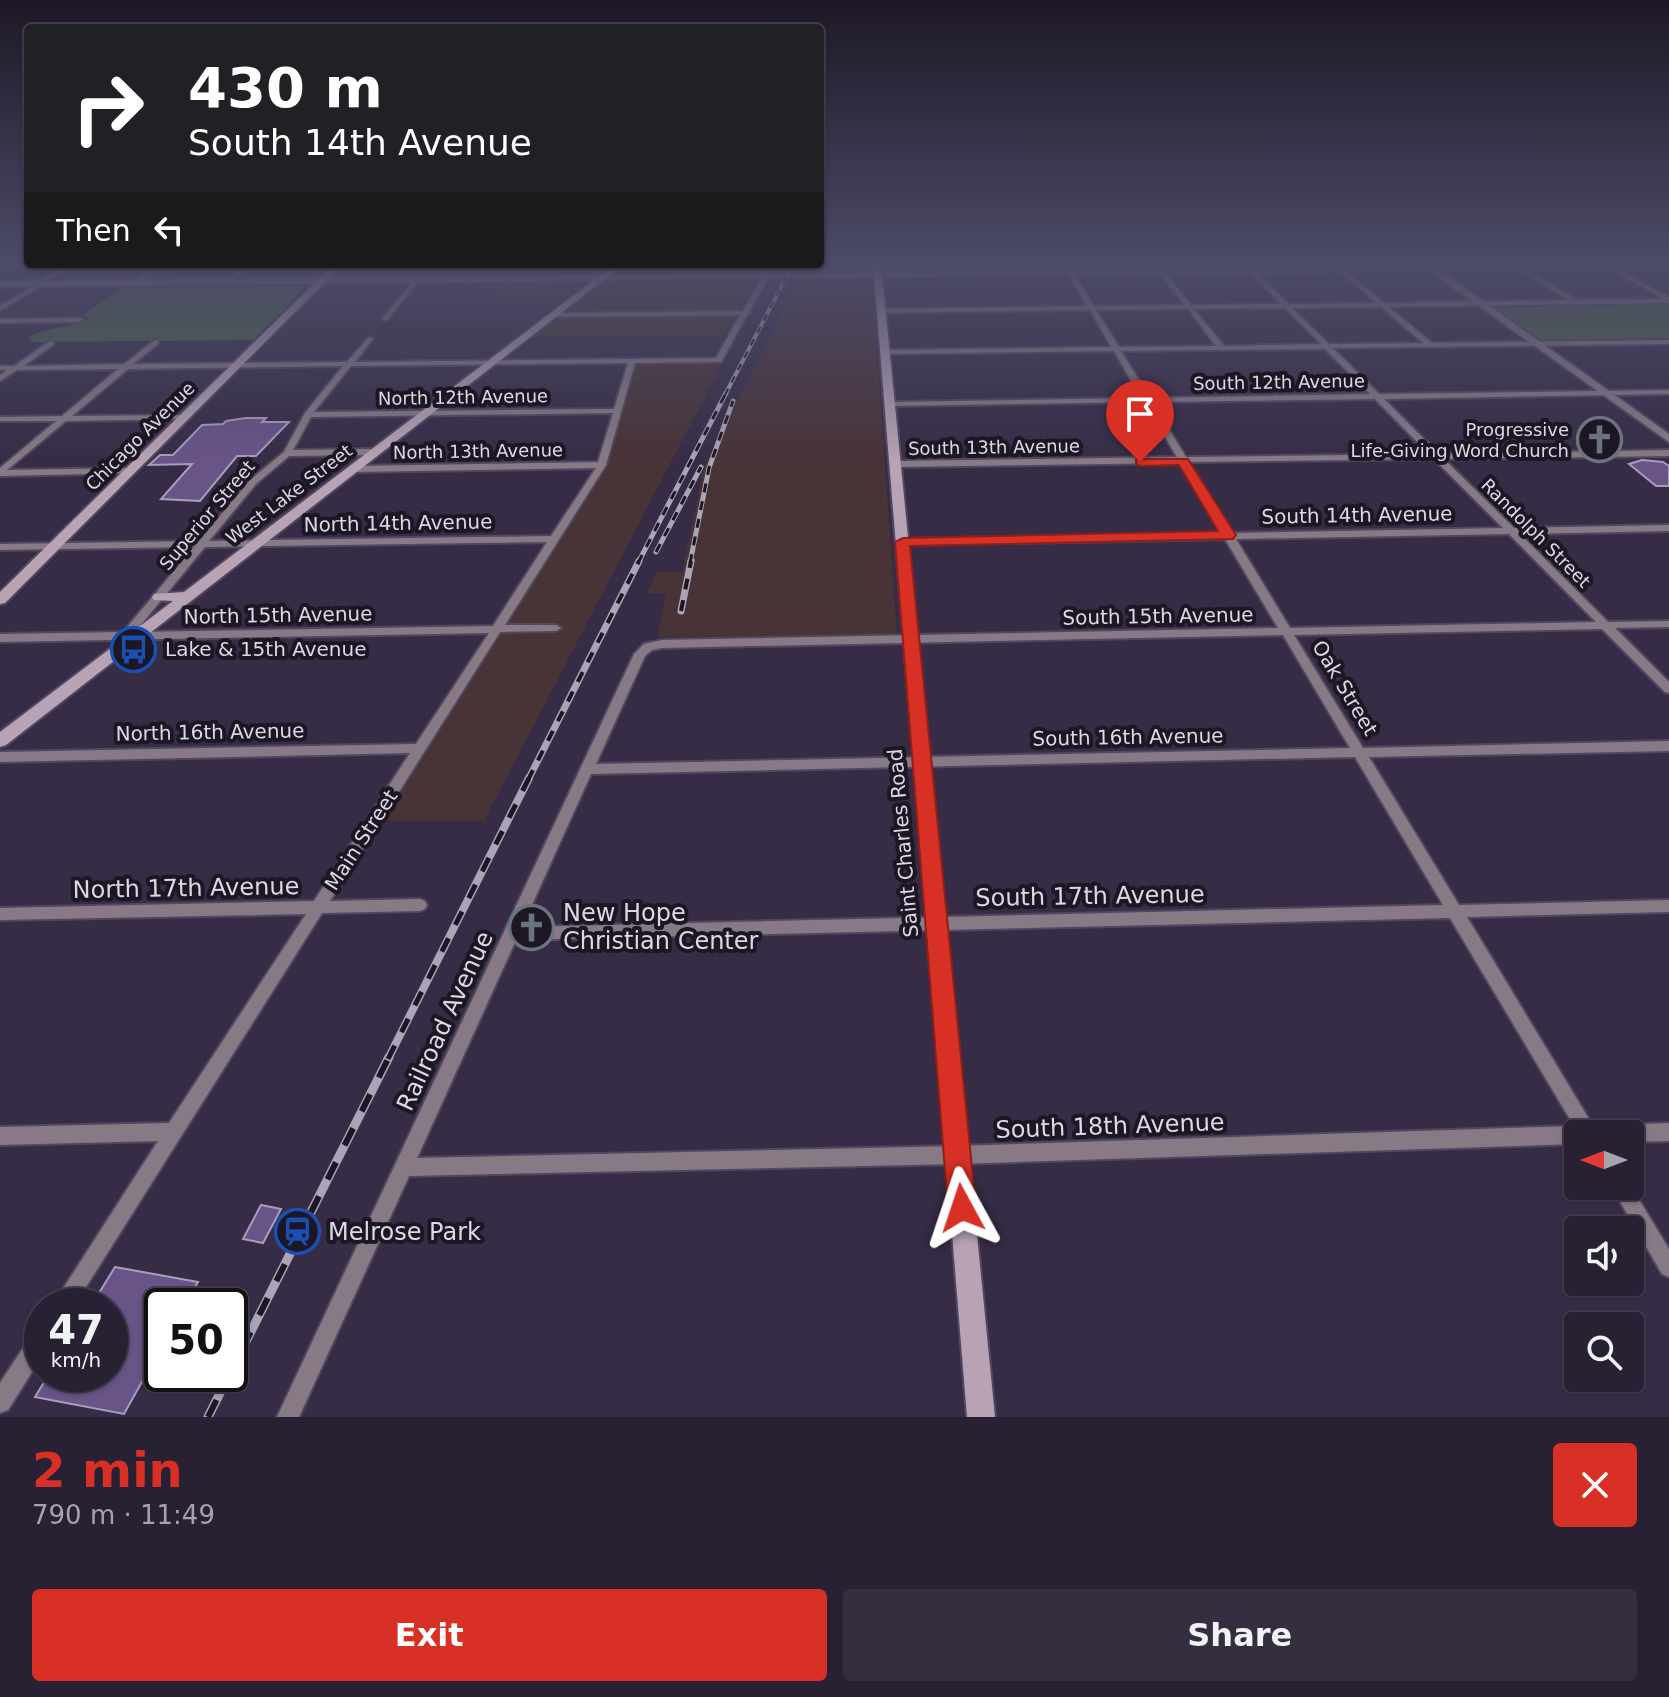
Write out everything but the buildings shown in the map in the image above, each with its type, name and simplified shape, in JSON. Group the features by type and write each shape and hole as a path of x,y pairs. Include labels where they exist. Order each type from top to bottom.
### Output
{"main road":[{"name":"Chicago Avenue","path":"0,600 273,330"},
{"name":"West Lake Street","path":"0,741 131,636 534,330"},
{"name":"Saint Charles Road","path":"884,330 981,1417"},
{"path":"159,597 189,595"}],"street":[{"path":"0,368 718,360 736,330"},
{"name":"Oak Street","path":"1104,330 1581,1120"},
{"path":"1208,330 1222,348"},
{"name":"Randolph Street","path":"1310,330 1669,689"},
{"path":"1413,330 1430,345"},
{"path":"1518,330 1669,439"},
{"name":"Superior Street","path":"131,636 253,482 287,453 308,415 369,339"},
{"path":"0,472 155,342"},
{"path":"886,352 1669,342"},
{"path":"0,379 50,343"},
{"name":"Main Street","path":"73,1288 602,465 632,361"},
{"name":"South 12th Avenue","path":"890,404 1669,392"},
{"name":"North 12th Avenue","path":"308,415 618,411"},
{"path":"0,419 186,417"},
{"name":"North 13th Avenue","path":"287,453 376,452"},
{"name":"South 13th Avenue","path":"896,464 1669,453"},
{"name":"North 13th Avenue","path":"354,469 602,465"},
{"path":"0,472 130,471"},
{"name":"South 14th Avenue","path":"903,542 1669,528"},
{"name":"North 14th Avenue","path":"0,547 556,539"},
{"name":"South 15th Avenue","path":"648,647 662,644 911,638 1669,624"},
{"name":"North 15th Avenue","path":"0,638 556,628"},
{"name":"Railroad Avenue","path":"288,1417 640,654 648,647"},
{"name":"South 16th Avenue","path":"588,769 1669,746"},
{"name":"North 16th Avenue","path":"0,757 421,748"},
{"name":"North 17th Avenue","path":"0,914 420,905"},
{"name":"South 17th Avenue","path":"512,934 1669,906"},
{"path":"0,1136 173,1132"},
{"path":"1644,1133 1669,1132"},
{"name":"South 18th Avenue","path":"403,1167 957,1155 1564,1135"},
{"path":"1628,1200 1669,1267"},
{"path":"0,1402 24,1365"}],"shaded area":[{"path":"542,330 726,330 722,336 533,337"},
{"path":"774,330 876,330 897,634 657,637 666,594 646,593 657,572 682,572 704,467"},
{"path":"723,362 484,821 383,821 603,472 635,363"}],"green space":[{"path":"263,330 253,340 29,342 33,339 28,338 43,331"},
{"path":"1526,330 1669,330 1669,338 1540,340"}],"railway":[{"path":"725,395 759,330"},
{"path":"638,563 726,393"},
{"path":"690,563 709,468 733,401"},
{"path":"656,552 701,467"},
{"path":"528,780 639,561"},
{"path":"681,611 691,561"},
{"path":"388,1059 529,778"},
{"path":"208,1417 389,1057"}],"place":[{"name":"Progressive Life-Giving Word Church","path":"1600,439"},
{"name":"Lake & 15th Avenue","path":"134,649"},
{"name":"New Hope Christian Center","path":"532,927"},
{"name":"Melrose Park","path":"297,1232"}],"route":[{"path":"962,1208 903,542 1228,535 1183,461 1140,462"}]}
